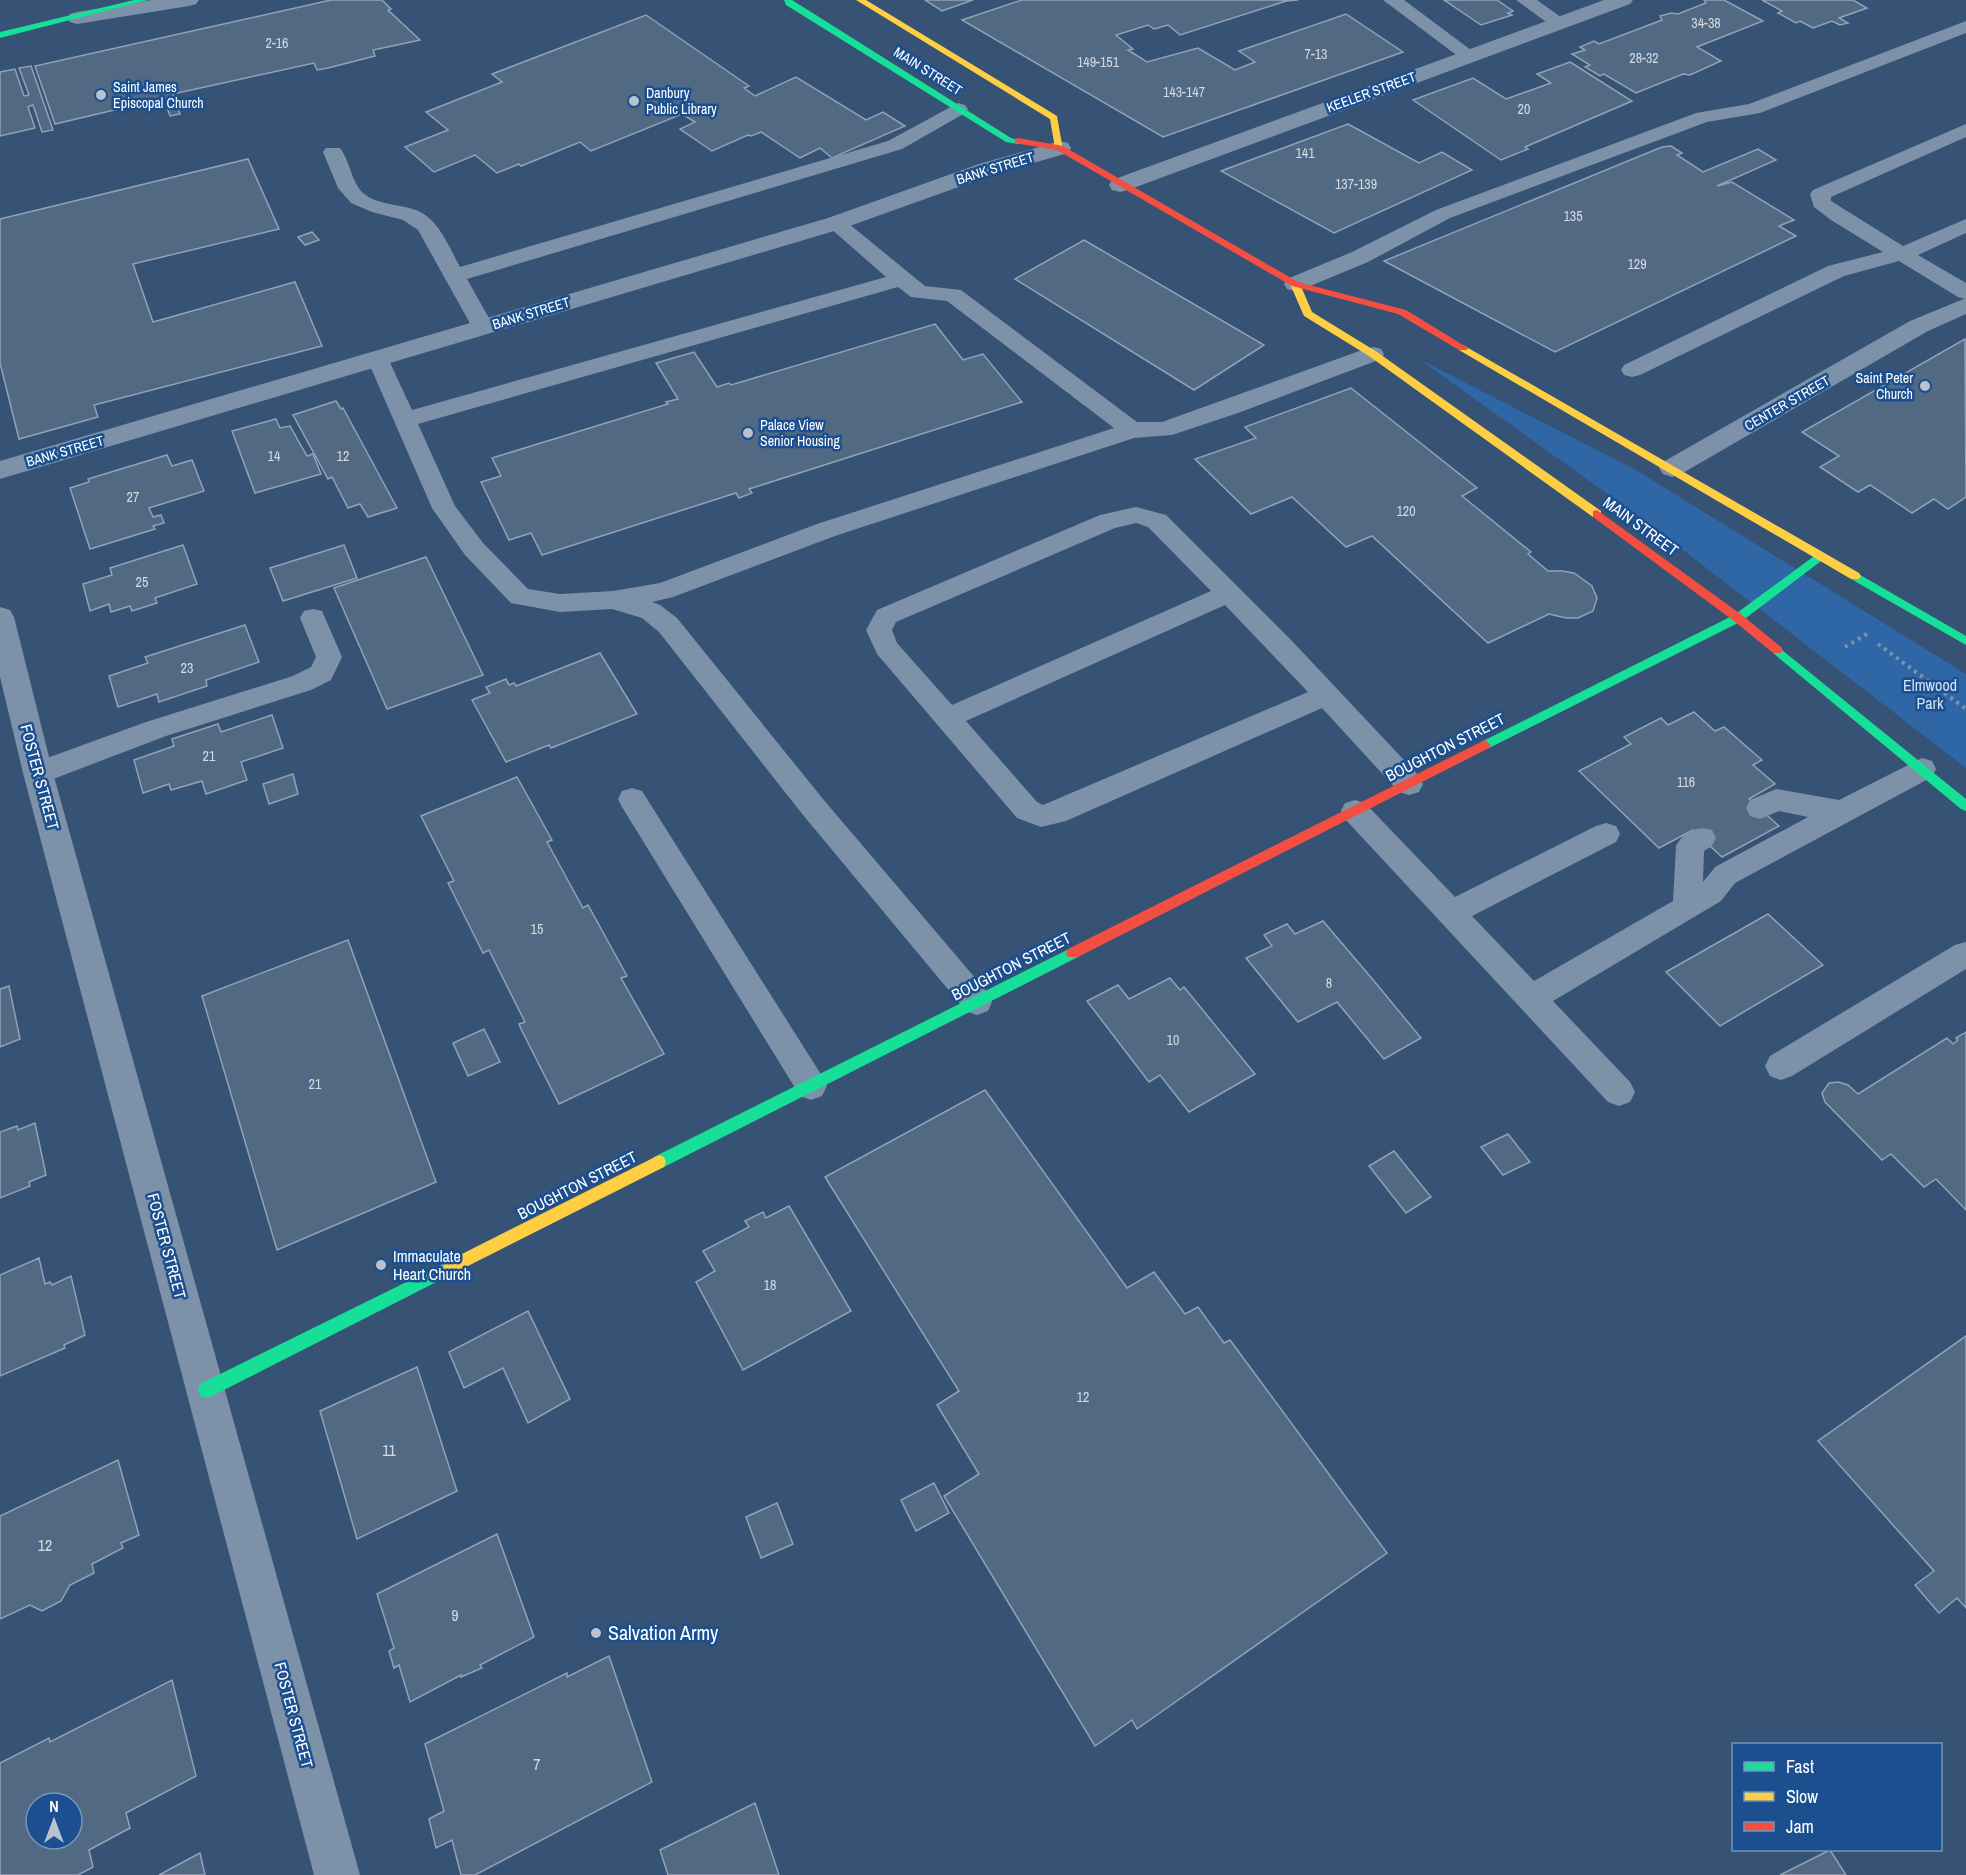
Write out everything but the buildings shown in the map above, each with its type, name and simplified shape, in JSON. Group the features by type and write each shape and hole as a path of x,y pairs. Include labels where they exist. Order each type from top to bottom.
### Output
{"main road":[{"path":"0,35 144,0"},
{"name":"MAIN STREET","path":"788,0 789,3 1009,140 1060,148 1120,185 1295,284 1402,312 1966,641"},
{"name":"MAIN STREET","path":"860,0 1054,118 1060,148"},
{"name":"MAIN STREET","path":"1295,284 1308,314 1372,354 1738,618 1966,806"},
{"name":"BOUGHTON STREET","path":"206,1390 1738,618 1821,555"}],"street":[{"path":"66,20 189,0"},
{"name":"KEELER STREET","path":"1120,185 1623,0"},
{"name":"BANK STREET","path":"0,470 836,223 987,169 1060,148"},
{"name":"CENTER STREET","path":"1672,468 1920,327 1966,305"},
{"name":"FOSTER STREET","path":"0,617 38,773 337,1875"}],"lane":[{"path":"1392,0 1470,56"},
{"path":"1525,0 1560,23"},
{"path":"1295,284 1360,257 1443,214 1703,117 1754,109 1966,27"},
{"path":"453,276 784,180 895,145 958,109"},
{"path":"1966,130 1820,194 1821,203 1838,216 1966,292"},
{"path":"333,152 348,188 358,199 379,208 410,215 426,226 483,327"},
{"path":"836,223 919,292 953,294 1132,430"},
{"path":"1632,370 1836,271 1902,254 1966,225"},
{"path":"404,420 902,279"},
{"path":"378,359 444,507 474,549 520,597 560,603 612,600 664,591 825,530 1132,430 1164,430 1230,408 1372,354"},
{"path":"1326,695 1056,813 1041,816 1027,810 886,647 879,630 886,616 1109,521 1136,515 1157,521 1229,593 1326,695 1409,784"},
{"path":"947,718 1229,593"},
{"path":"612,600 651,611 668,625 813,807 977,1002"},
{"path":"38,773 156,729 302,683 322,673 329,657 313,618"},
{"path":"1531,998 1711,893 1725,875 1922,769"},
{"path":"633,799 811,1086"},
{"path":"1760,808 1776,800 1842,812"},
{"path":"1355,811 1619,1092"},
{"path":"1450,912 1606,834"},
{"path":"1687,907 1690,846 1702,838"},
{"path":"1781,1066 1966,954"}],"path":[{"path":"1840,651 1866,635 1966,709"}],"green space":[{"name":"Elmwood Park","path":"1419,359 1636,470 1966,674 1966,768 1648,523"}],"traffic: fast":[{"path":"0,35 144,0"},
{"path":"788,0 789,3 1009,140 1018,141"},
{"path":"1485,745 1738,618 1821,555"},
{"path":"1855,576 1966,641"},
{"path":"1777,650 1966,806"},
{"path":"659,1162 1073,953"},
{"path":"206,1390 451,1267"}],"traffic: slow":[{"path":"860,0 1054,118 1060,148"},
{"path":"1295,284 1308,314 1373,354 1597,514"},
{"path":"1463,348 1855,576"},
{"path":"451,1267 659,1162"}],"traffic: jam":[{"path":"1018,141 1060,148 1295,284 1402,312 1463,348"},
{"path":"1597,514 1738,618 1777,650"},
{"path":"1073,953 1485,745"}],"place":[{"name":"Saint James Episcopal Church","path":"101,95"},
{"name":"Danbury Public Library","path":"634,101"},
{"name":"Saint Peter Church","path":"1925,386"},
{"name":"Palace View Senior Housing","path":"748,433"},
{"name":"Immaculate Heart Church","path":"381,1265"},
{"name":"Salvation Army","path":"596,1633"}]}
